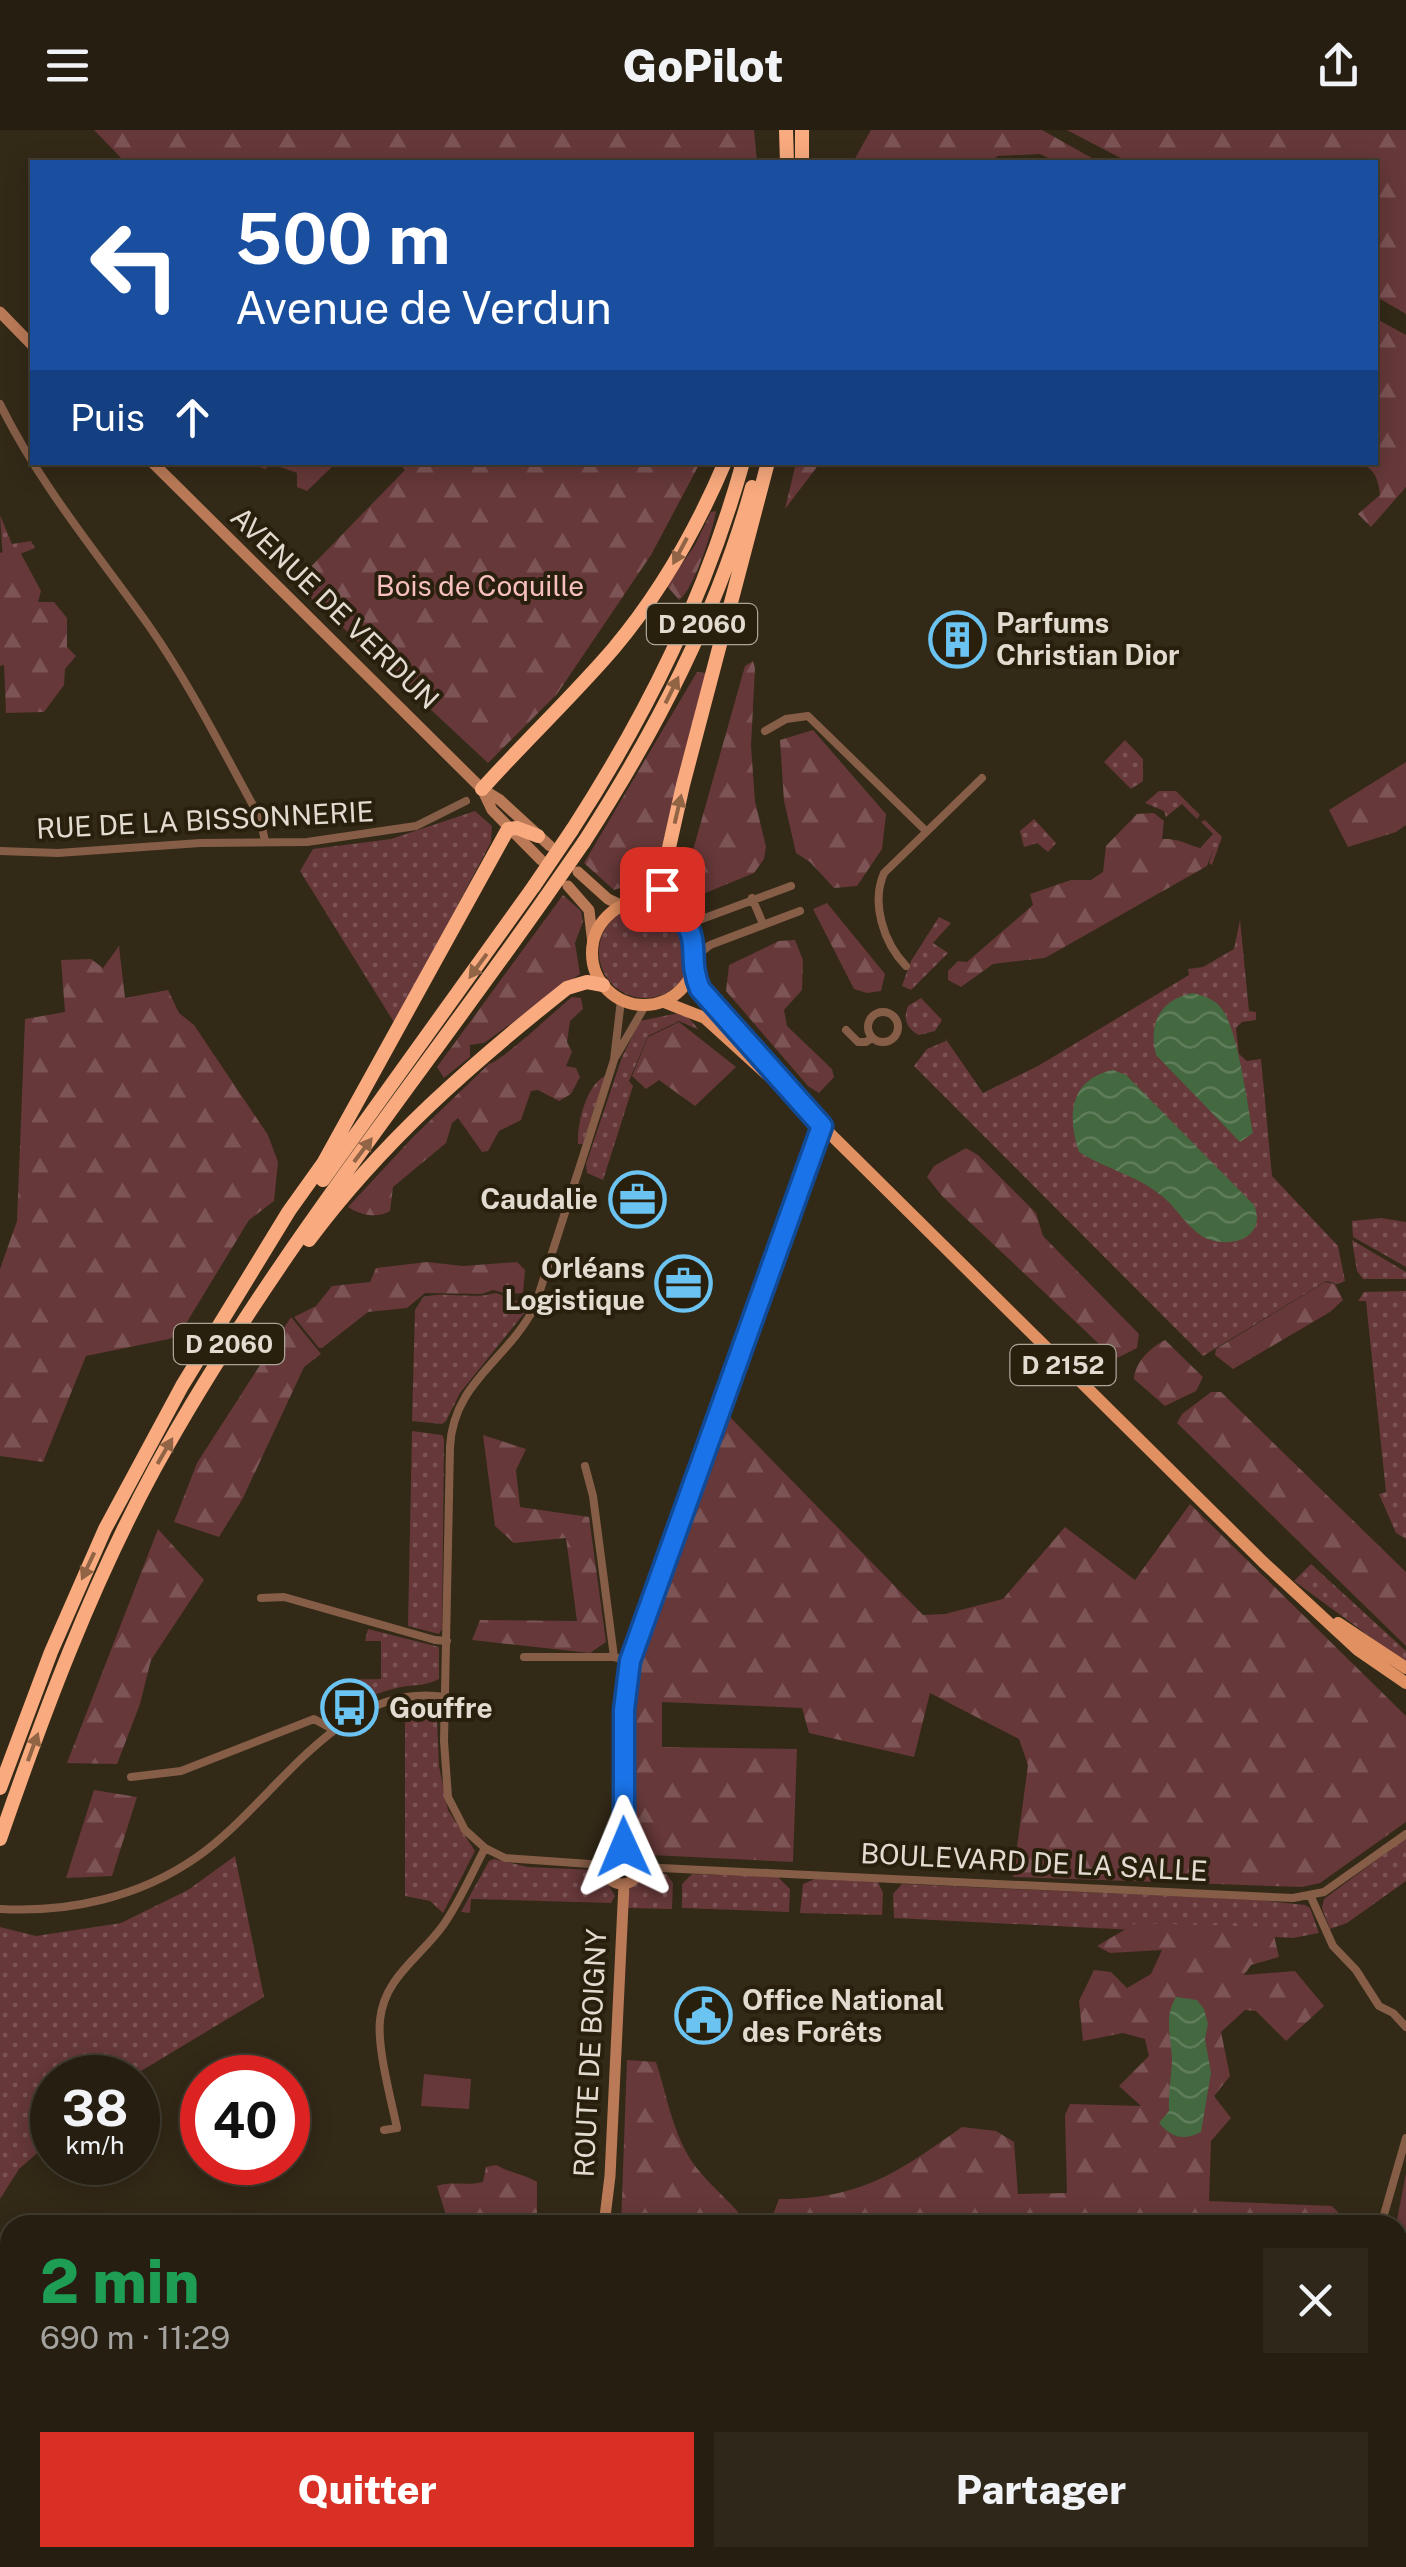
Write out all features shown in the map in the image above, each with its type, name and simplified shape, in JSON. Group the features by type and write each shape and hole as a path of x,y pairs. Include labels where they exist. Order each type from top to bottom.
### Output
{"highway":[{"path":"786,130 787,160"},
{"path":"802,130 802,160"},
{"path":"482,789 613,649 641,613 672,566 723,465"},
{"name":"D 2060","path":"0,1839 44,1714 95,1591 154,1470 256,1304 539,892 572,830 617,760 671,659 709,570 743,465"},
{"name":"D 2060","path":"0,1788 50,1652 105,1529 182,1386 219,1328 539,892 584,842 626,777 691,651 732,548 758,465"},
{"path":"665,904 664,870 679,802 767,465"},
{"path":"219,1328 288,1211 324,1162 508,829 544,841"},
{"path":"256,1304 396,1136 467,1069 568,988 587,982 603,985"}],"main road":[{"path":"644,901 665,904 685,921 694,938 693,974 680,992 664,1002 645,1006 621,1000 603,985 592,958 593,944 608,916 622,906 644,901"},
{"name":"D 2152","path":"693,974 700,989 780,1075 803,1107"},
{"name":"D 2152","path":"664,1002 704,1018 803,1107 1306,1602 1358,1650 1406,1683"},
{"name":"D 2152","path":"1306,1602 1406,1668"}],"street":[{"path":"0,312 30,344"},
{"path":"0,404 30,461"},
{"path":"33,465 172,660 260,818 265,841"},
{"name":"AVENUE DE VERDUN","path":"155,465 482,789 500,800 544,841"},
{"path":"765,731 786,719 808,716 926,832"},
{"path":"906,966 882,924 878,886 884,873 982,778"},
{"name":"AVENUE DE VERDUN","path":"482,789 492,810 541,860"},
{"name":"RUE DE LA BISSONNERIE","path":"0,852 306,842 426,823 466,800"},
{"path":"578,872 622,906"},
{"path":"568,886 589,910 593,944"},
{"path":"685,921 702,919 791,886"},
{"path":"752,898 763,924"},
{"path":"696,956 710,945 800,911"},
{"path":"604,1865 514,1860 486,1848 465,1830 448,1797 445,1697 454,1415 460,1400 522,1329 535,1306 614,1060 621,1000"},
{"path":"614,1060 645,1006"},
{"path":"878,1012 892,1014 898,1024 893,1038 884,1042 872,1038 867,1027 870,1018 878,1012"},
{"path":"846,1030 858,1042 872,1038"},
{"path":"624,1847 624,1710 630,1661 822,1126"},
{"path":"585,1466 593,1496 614,1658"},
{"path":"261,1598 284,1597 447,1641"},
{"path":"524,1657 630,1661"},
{"path":"5,1909 82,1905 121,1895 171,1874 222,1837 334,1730 369,1706 409,1694 445,1697"},
{"path":"131,1777 181,1771 314,1719 334,1730"},
{"path":"1406,1834 1340,1882 1310,1897 1334,1946 1356,1970 1379,2006 1406,2027"},
{"path":"624,1847 634,1852 640,1867 634,1880 624,1884 610,1880 604,1865 612,1850 624,1847"},
{"path":"384,2130 397,2128 380,2044 380,2018 386,2000 396,1977 448,1918 486,1848"},
{"name":"BOULEVARD DE LA SALLE","path":"640,1867 1310,1897"},
{"name":"ROUTE DE BOIGNY","path":"605,2215 624,1884"},
{"path":"1383,2215 1406,2138"}],"green space":[{"path":"94,130 754,130 757,160 123,160"},
{"path":"871,130 1042,130 1095,160 1053,160 1040,154 998,156 992,160 854,160"},
{"path":"1067,130 1406,130 1406,314 1378,298 1378,160 1124,160"},
{"path":"1378,320 1406,335 1406,487 1371,527 1358,514 1380,495 1376,477 1362,465 1378,465"},
{"path":"275,465 334,465 307,491 297,487 297,473"},
{"name":"Bois de Coquille","path":"401,465 699,465 651,555 557,694 488,763 295,583 405,470"},
{"path":"796,465 818,465 785,509"},
{"path":"716,511 696,573 679,600 667,586 695,545 711,512"},
{"path":"0,515 12,544 31,541 35,548 3,561"},
{"path":"19,550 41,591 38,602 54,602 67,618 67,647 76,656 65,669 64,685 44,712 6,713 4,665 0,666 0,553"},
{"path":"753,661 751,746 755,801 766,847 764,859 754,873 703,894 684,882 745,666"},
{"path":"697,672 706,673 654,877 647,884 614,890 584,863"},
{"path":"813,730 886,814 882,849 857,886 834,888 796,853 784,801 780,740"},
{"path":"1125,740 1143,759 1143,781 1131,789 1104,762"},
{"path":"1406,762 1406,825 1348,847 1329,810"},
{"path":"1159,791 1176,791 1200,815 1197,819 1182,804 1166,817 1164,811 1145,803"},
{"path":"475,811 492,826 491,842 395,1024 300,871 313,849 391,839"},
{"path":"1154,813 1164,821 1162,839 1213,850 1207,866 1045,958 993,964 961,987 948,980 948,971 958,961 967,962 1033,905 1030,894 1071,880 1091,880 1103,872 1106,846 1137,814"},
{"path":"1034,819 1056,843 1048,852 1037,843 1024,847 1020,831"},
{"path":"1205,820 1222,837 1212,865 1209,863 1213,850 1201,850 1213,834 1201,822"},
{"path":"563,895 581,911 583,922 575,943 580,974 484,1043 470,1045 470,1057 444,1078 437,1067"},
{"path":"827,903 885,974 881,991 867,993 854,989 813,909"},
{"path":"645,906 663,909 678,919 688,934 688,970 678,985 663,995 645,998 627,995 612,985 602,970 599,952 602,934 612,919 627,909"},
{"path":"939,917 951,923 933,943 948,953 911,990 902,986 911,961"},
{"path":"1240,920 1249,1011 1256,1012 1256,1020 1242,1022 1236,1028 1239,1054 1247,1061 1261,1059 1272,1176 1338,1246 1345,1281 1326,1281 1203,1356 914,1066 927,1049 946,1041 945,1038 983,1093 1038,1066 1189,975 1188,969 1203,967 1234,949"},
{"path":"795,940 803,960 802,990 784,1010 787,1026 832,1069 834,1077 819,1093 808,1086 726,991 729,965 779,941"},
{"path":"119,946 125,998 168,990 179,1013 194,1025 268,1135 278,1162 274,1201 249,1220 179,1335 86,1356 43,1462 0,1456 0,1269 17,1221 25,1019 65,1012 61,960 91,959 103,968"},
{"path":"572,997 581,998 583,1009 570,1021 567,1042 572,1052 566,1066 576,1068 580,1077 571,1094 559,1101 538,1090 531,1091 521,1120 499,1131 488,1151 482,1152 458,1118 452,1123 446,1143 393,1187 390,1211 369,1215 348,1207 489,1064"},
{"path":"921,998 942,1020 935,1031 919,1035 908,1026 906,1015 908,1006"},
{"path":"678,1013 688,1017 699,1030 679,1021 648,1036 629,1081 633,1086 603,1180 587,1173 586,1164 622,1057 640,1021"},
{"path":"679,1022 736,1067 695,1106 659,1080 646,1089 632,1076 648,1037"},
{"path":"605,1076 583,1144 578,1144 584,1106"},
{"path":"966,1148 978,1155 1036,1213 1043,1236 1139,1334 1137,1348 1115,1359 942,1196 927,1177 934,1166"},
{"path":"1381,1218 1406,1222 1406,1267 1353,1237 1352,1221"},
{"path":"1352,1240 1406,1272 1406,1279 1363,1279 1357,1271"},
{"path":"427,1262 463,1266 517,1262 525,1270 523,1293 425,1293 407,1308 368,1312 322,1348 294,1317 316,1306 332,1286 370,1282 376,1268"},
{"path":"1325,1282 1335,1284 1343,1300 1330,1312 1233,1369 1215,1355 1216,1349"},
{"path":"1406,1291 1406,1539 1396,1533 1379,1494 1386,1492 1366,1301 1358,1301 1364,1292"},
{"path":"496,1293 530,1306 460,1393 446,1421 412,1421 415,1310 423,1297"},
{"path":"291,1317 321,1354 304,1367 243,1498 219,1537 174,1522 197,1463"},
{"path":"1165,1340 1203,1377 1196,1391 1165,1406 1134,1379 1145,1356"},
{"path":"1211,1392 1221,1392 1406,1572 1406,1646 1177,1423 1182,1414"},
{"path":"726,1413 923,1615 945,1614 1003,1599 1065,1527 1135,1580 1190,1504 1406,1716 1406,1822 1320,1883 1302,1887 1013,1877 1028,1765 1019,1739 930,1693 914,1757 809,1733 802,1708 662,1702 662,1747 797,1749 793,1862 651,1855 629,1840 635,1661"},
{"path":"412,1431 442,1435 444,1439 439,1634 408,1626"},
{"path":"483,1435 526,1449 516,1470 520,1507 589,1517 606,1642 590,1653 472,1640 480,1620 577,1621 566,1538 514,1543 495,1526"},
{"path":"158,1529 204,1580 151,1660 140,1704 117,1764 67,1763"},
{"path":"1311,1564 1406,1651 1406,1663 1294,1581"},
{"path":"368,1629 439,1647 439,1679 375,1695 346,1709 349,1713 340,1718 327,1715 321,1701 332,1687 346,1681 381,1679 381,1641 365,1641"},
{"path":"405,1703 426,1704 437,1719 439,1766 448,1810 475,1851 443,1913 430,1901 405,1896"},
{"path":"94,1790 137,1797 112,1876 66,1878"},
{"path":"1406,1838 1406,1881 1347,1923 1330,1929 1322,1908 1324,1899"},
{"path":"235,1856 264,1997 160,2060 160,2055 30,2055 30,2159 0,2199 0,1927 36,1936 121,1923 188,1890"},
{"path":"489,1861 528,1867 594,1870 601,1873 615,1896 611,1903 471,1899 470,1913 461,1912"},
{"path":"652,1872 666,1874 673,1883 672,1909 626,1908 630,1887"},
{"path":"692,1874 778,1877 790,1889 789,1912 682,1908 682,1884"},
{"path":"815,1879 878,1882 883,1893 882,1915 800,1913 803,1884"},
{"path":"902,1884 1305,1905 1310,1908 1319,1933 1293,1938 894,1918 893,1894"},
{"path":"1136,1923 1272,1927 1279,1957 1251,1965 1244,1975 1295,1971 1324,2006 1286,2041 1256,2011 1245,2010 1221,2032 1230,2076 1214,2096 1231,2118 1211,2141 1209,2201 1332,2206 1341,2215 773,2215 779,2199 833,2194 877,2180 918,2158 962,2127 996,2131 1014,2142 1018,2194 1067,2193 1065,2115 1070,2104 1141,2106 1119,2086 1149,2056 1145,2039 1123,2033 1083,2041 1079,2001 1094,1970 1111,1972 1127,1988 1151,1974 1162,1950 1110,1953 1097,1946"},
{"path":"627,2060 656,2062 673,2120 691,2160 740,2215 621,2215"},
{"path":"424,2074 471,2079 469,2109 421,2106"},
{"path":"496,2165 537,2182 537,2215 446,2215 437,2186 483,2182 486,2167"},
{"path":"1406,2173 1406,2215 1398,2215"}],"water":[{"path":"1193,993 1218,1005 1232,1032 1253,1133 1240,1142 1156,1055 1154,1033 1159,1015 1172,1001"},
{"path":"1113,1070 1126,1075 1254,1205 1256,1225 1246,1237 1228,1242 1208,1239 1153,1189 1079,1152 1073,1126 1075,1101 1087,1082"},
{"path":"1176,1997 1197,2000 1204,2009 1211,2073 1201,2132 1183,2137 1173,2135 1159,2123 1169,2111 1169,2021"}],"place":[{"name":"Parfums Christian Dior","path":"957,639"},
{"name":"Caudalie","path":"637,1199"},
{"name":"Orléans Logistique","path":"684,1284"},
{"name":"Gouffre","path":"350,1708"},
{"name":"Office National des Forêts","path":"703,2016"}],"route":[{"path":"624,1847 624,1710 630,1661 822,1126 700,989 693,974 694,938 685,921 665,904 662,889"}]}
